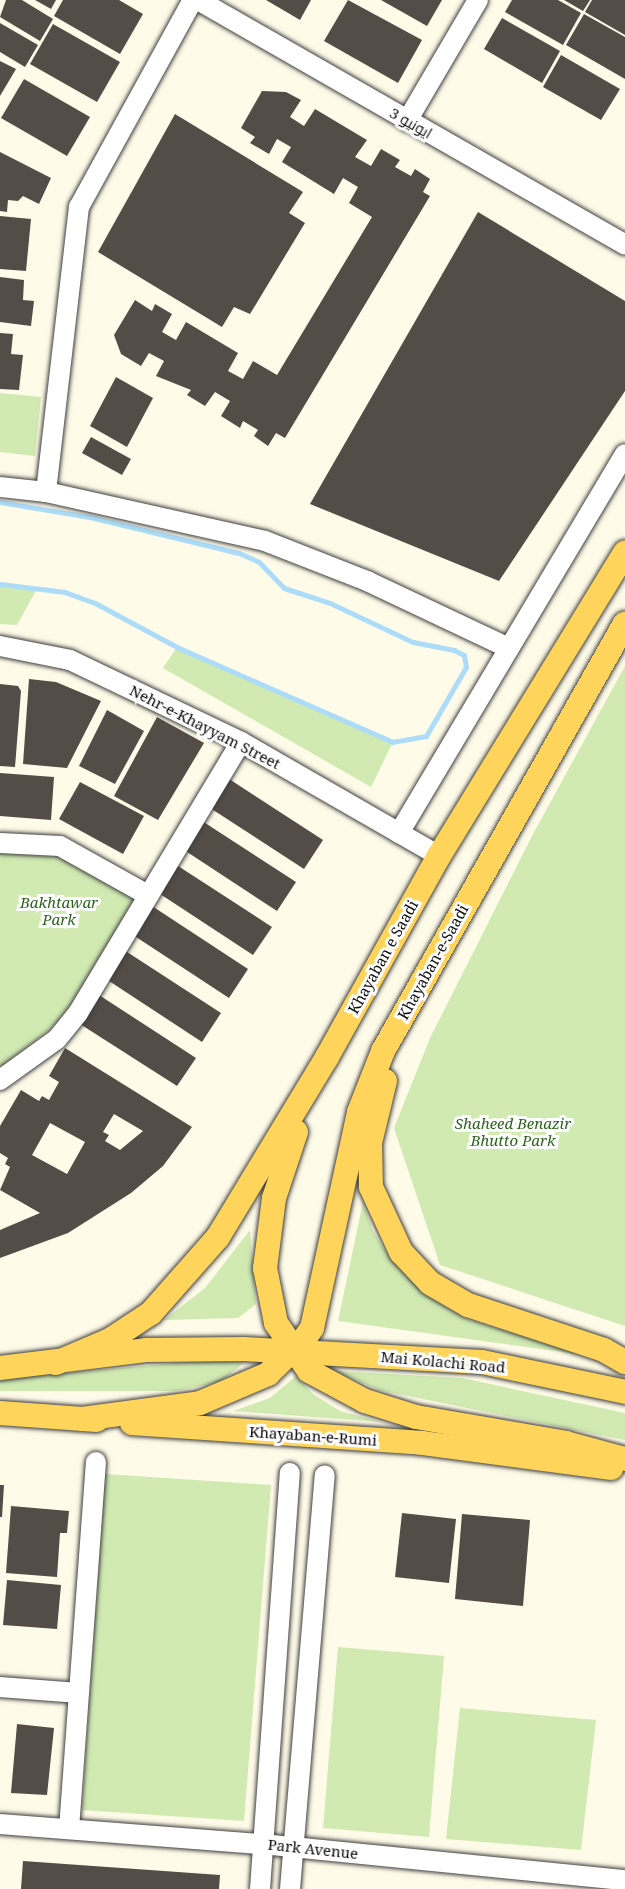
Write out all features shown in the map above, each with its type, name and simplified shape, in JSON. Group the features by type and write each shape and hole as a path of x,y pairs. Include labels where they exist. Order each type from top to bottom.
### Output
{"main road":[{"path":"439,856 625,553"},
{"name":"Khayaban-e-Saadi","path":"295,1351 312,1328 359,1112 405,1010 625,624"},
{"name":"Khayaban e Saadi","path":"327,1057 439,856"},
{"path":"405,1010 370,1143 371,1187 401,1252 430,1283 468,1305 604,1350 625,1362"},
{"path":"327,1057 284,1160 266,1239 269,1298 276,1323 295,1351 325,1382 365,1401 448,1425 566,1443 625,1459"},
{"path":"56,1363 126,1329 151,1313 183,1280 218,1237 327,1057"},
{"path":"0,1368 56,1363 146,1350 295,1351"},
{"path":"82,1419 200,1403 268,1374 295,1351"},
{"name":"Mai Kolachi Road","path":"295,1351 482,1362 625,1392"},
{"name":"Khayaban-e-Rumi","path":"0,1413 422,1443 625,1470"}],"street":[{"path":"46,492 79,207 193,0"},
{"name":"ایونیو 3","path":"198,0 625,245"},
{"path":"407,121 478,0"},
{"path":"399,833 625,454"},
{"path":"0,487 46,492 265,541 367,581 508,648"},
{"name":"Nehr-e-Khayyam Street","path":"0,646 70,660 241,742 439,856"},
{"path":"0,1080 57,1039 78,1013 146,894 241,742"},
{"path":"0,843 60,846 146,894"},
{"path":"69,1829 96,1462"},
{"path":"260,1889 290,1473"},
{"path":"290,1889 325,1475"},
{"path":"0,1687 79,1693"},
{"name":"Park Avenue","path":"0,1824 262,1844 625,1880"}],"green space":[{"path":"0,393 41,397 35,456 0,452"},
{"path":"0,584 38,587 17,625 0,624"},
{"path":"177,647 393,742 371,787 163,668"},
{"name":"Shaheed Benazir Bhutto Park","path":"625,666 625,1326 440,1265 394,1128 430,1038 533,834"},
{"name":"Bakhtawar Park","path":"0,840 60,846 142,884 78,999 58,1023 0,1068"},
{"path":"363,1202 373,1231 390,1258 428,1296 466,1319 584,1355 338,1321"},
{"path":"250,1230 256,1304 238,1318 164,1320 205,1288"},
{"path":"210,1360 244,1363 220,1382 176,1391 0,1391 0,1379"},
{"path":"335,1371 462,1378 625,1413 625,1440 379,1390"},
{"path":"296,1376 313,1394 340,1411 381,1422 233,1411 270,1398"},
{"path":"105,1474 271,1485 244,1821 82,1810"},
{"path":"338,1647 444,1656 429,1837 323,1828"},
{"path":"460,1708 596,1720 581,1850 446,1839"}],"building":[{"path":"6,0 22,0 53,19 40,41 0,17"},
{"path":"35,0 56,0 51,9"},
{"path":"63,0 119,0 143,14 120,54 54,16"},
{"path":"266,0 311,0 300,20"},
{"path":"348,0 422,40 398,83 324,41"},
{"path":"381,0 442,0 427,26"},
{"path":"512,0 558,0 581,13 563,45 505,12"},
{"path":"564,0 590,0 583,11"},
{"path":"592,0 625,0 625,35 585,12"},
{"path":"584,14 625,37 625,79 566,45"},
{"path":"502,18 560,51 542,83 484,49"},
{"path":"0,23 38,45 25,67 0,52"},
{"path":"53,24 120,62 97,102 30,64"},
{"path":"561,55 620,89 601,120 543,87"},
{"path":"0,61 16,69 0,96"},
{"path":"24,79 90,117 67,156 1,118"},
{"path":"262,91 286,92 301,100 290,117 304,126 315,109 367,140 355,157 371,166 381,149 400,160 395,167 411,176 415,169 430,179 423,192 430,196 285,438 276,433 268,446 254,436 258,430 243,421 240,428 221,416 230,401 215,392 205,406 187,395 191,390 156,376 164,361 149,353 141,366 121,354 114,335 135,300 152,311 155,304 172,314 162,332 176,340 186,322 238,353 228,371 243,379 253,361 277,375 372,217 349,203 358,187 343,178 334,194 282,162 291,147 277,139 269,154 250,143 255,137 241,128"},
{"path":"175,114 303,192 289,213 305,223 250,314 234,307 222,327 98,252"},
{"path":"0,152 51,178 39,204 23,196 18,201 8,200 7,212 0,211"},
{"path":"478,212 625,301 625,391 499,581 310,504"},
{"path":"0,216 31,219 26,271 0,269"},
{"path":"0,277 24,280 23,300 34,301 31,326 0,322"},
{"path":"0,333 13,334 11,354 23,355 19,390 0,389"},
{"path":"116,377 153,398 127,447 90,426"},
{"path":"91,437 131,459 122,475 82,453"},
{"path":"29,679 56,682 101,701 67,768 23,764"},
{"path":"0,684 18,686 21,691 15,767 0,766"},
{"path":"107,710 144,731 115,784 79,766"},
{"path":"157,717 204,743 158,820 114,796"},
{"path":"0,773 54,777 51,820 0,816"},
{"path":"226,777 323,840 304,869 207,806"},
{"path":"80,782 144,816 123,854 59,819"},
{"path":"199,819 296,882 277,911 181,848"},
{"path":"175,864 272,927 253,955 157,892"},
{"path":"152,906 248,969 229,998 133,935"},
{"path":"124,950 221,1013 202,1042 106,979"},
{"path":"99,995 196,1058 177,1086 80,1024"},
{"path":"65,1048 192,1127 163,1166 131,1193 68,1233 0,1258 0,1230 40,1213 0,1190 10,1167 5,1164 8,1158 0,1153 0,1126 21,1090 39,1101 42,1096 49,1100 59,1082 49,1076","holes":["114,1114 143,1131 120,1150 105,1141 109,1135 103,1132","50,1123 85,1142 67,1174 32,1155"]},
{"path":"0,1485 4,1485 2,1517 0,1517"},
{"path":"11,1506 69,1511 67,1533 60,1533 57,1577 6,1573"},
{"path":"402,1513 456,1519 449,1583 395,1577"},
{"path":"462,1514 530,1520 523,1606 455,1599"},
{"path":"7,1580 61,1585 57,1629 3,1625"},
{"path":"17,1724 54,1728 47,1795 11,1793"},
{"path":"23,1861 220,1875 219,1889 21,1889"}],"waterway":[{"path":"0,502 90,517 239,553 259,562 284,588 330,603 413,642 454,650 464,655 466,667 426,736 393,742 177,647 95,603 65,592 0,584"}]}
